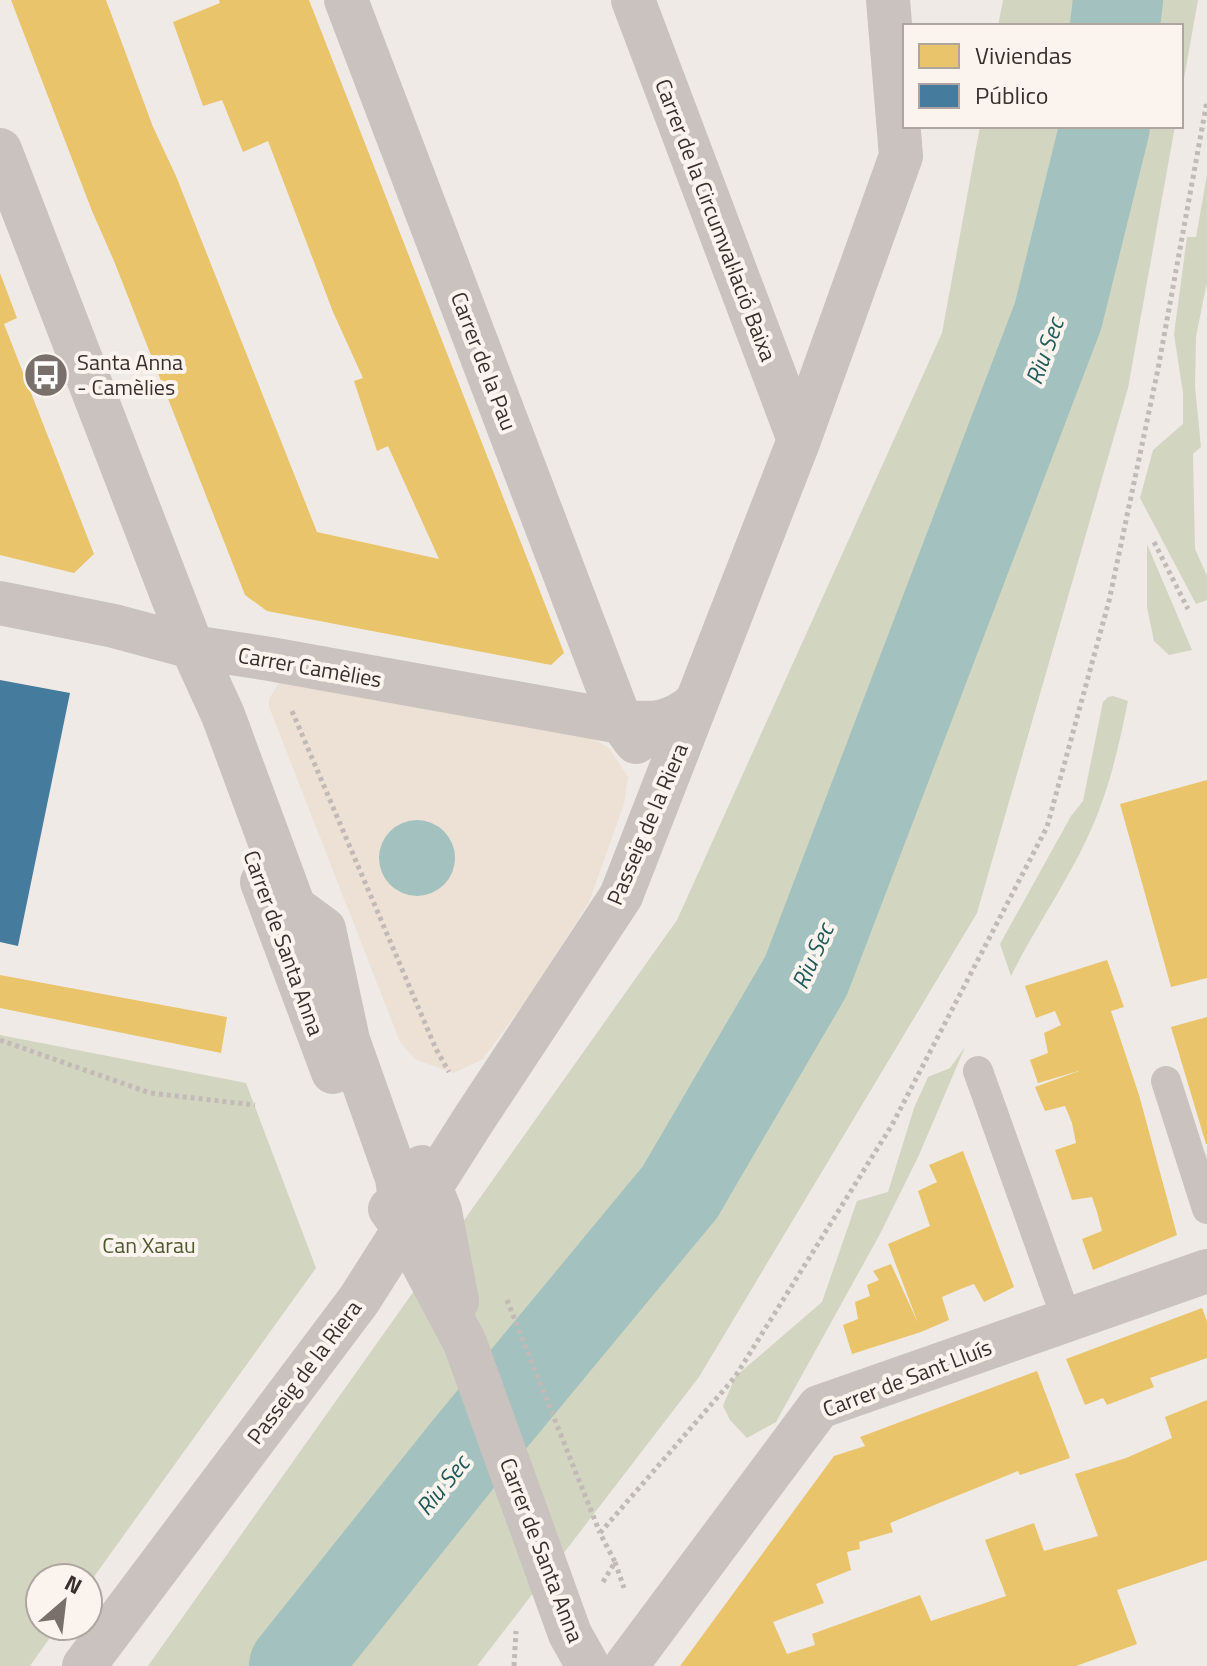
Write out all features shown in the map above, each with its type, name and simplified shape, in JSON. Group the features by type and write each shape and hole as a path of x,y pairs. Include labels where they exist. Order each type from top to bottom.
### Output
{"street":[{"name":"Carrer de la Pau","path":"346,0 621,722"},
{"name":"Carrer de la Circumval·lació Baixa","path":"633,0 799,440"},
{"name":"Passeig de la Riera","path":"84,1666 359,1300 621,896 799,440 901,156 888,0"},
{"name":"Carrer de Santa Anna","path":"0,150 192,647 223,715 294,907 324,929 348,1040 397,1178 404,1228"},
{"name":"Carrer Camèlies","path":"0,603 114,626 192,647 621,722 655,724 679,717 696,703"},
{"name":"Carrer de Santa Anna","path":"192,647 244,706 280,814 324,929 440,1211 465,1343"},
{"name":"Carrer de Santa Anna","path":"192,647 199,713 381,1197 404,1228 465,1343 579,1656"},
{"path":"621,722 665,783"},
{"name":"Carrer de Sant Lluís","path":"626,1666 819,1407 1207,1271"}],"lane":[{"path":"978,1071 1067,1320"},
{"path":"1166,1081 1207,1209"}],"path":[{"path":"599,1531 735,1377 892,1125 1047,827 1109,601 1158,369 1207,101"},
{"path":"1154,542 1188,609"},
{"path":"270,659 436,1049 474,1119"},
{"path":"0,1040 150,1093 255,1105"},
{"path":"501,1287 599,1531 615,1562 579,1656"},
{"path":"514,1666 516,1627"}],"green space":[{"path":"1003,0 1198,0 1183,84 1183,24 998,24"},
{"path":"980,128 1175,128 1128,388 977,913 699,1377 477,1666 148,1666 677,920 942,333"},
{"path":"1207,175 1207,282 1196,337 1195,387 1201,447 1193,454 1195,549 1207,576 1207,600 1196,604 1140,498 1153,450 1183,424 1183,393 1174,334 1187,237 1196,237"},
{"path":"1147,544 1192,650 1169,655 1154,641 1147,607"},
{"path":"1113,696 1128,701 1102,802 1072,869 1011,976 1000,944 1071,816 1083,801 1103,702"},
{"name":"Can Xarau","path":"0,1035 246,1083 316,1268 104,1563 24,1562 24,1642 47,1642 30,1666 0,1666"},
{"path":"965,1047 919,1155 880,1234 776,1422 747,1438 730,1420 723,1406 735,1377 822,1302 857,1201 888,1192 914,1108 928,1077 950,1068"}],"shaded area":[{"path":"280,681 581,732 609,748 628,777 624,804 589,902 532,992 483,1059 454,1073 416,1060 400,1042 269,707 269,699"}],"water":[{"path":"425,820 438,826 449,837 455,858 453,873 438,890 425,896 409,896 396,890 381,873 379,850 385,837 402,822"},
{"path":"469,1447 453,1517 334,1666 259,1666 432,1457"}],"building: Viviendas":[{"path":"11,0 106,0 153,127 176,176 317,532 439,559 388,446 377,451 354,381 363,378 333,312 268,141 243,152 222,100 203,106 173,22 220,3 219,0 309,0 564,653 551,665 267,611 245,595"},
{"path":"0,273 17,318 4,324 94,554 74,573 0,555"},
{"path":"1207,780 1207,978 1171,987 1120,804"},
{"path":"1107,960 1124,1007 1111,1011 1139,1095 1177,1235 1093,1270 1082,1239 1102,1231 1097,1212 1092,1197 1072,1200 1055,1150 1076,1143 1072,1123 1065,1106 1045,1111 1035,1087 1082,1070 1038,1083 1030,1060 1048,1053 1044,1033 1061,1025 1055,1011 1036,1018 1025,986"},
{"path":"0,975 227,1017 221,1053 0,1008"},
{"path":"1207,1017 1207,1144 1206,1144 1171,1027"},
{"path":"963,1151 1014,1287 984,1302 974,1284 958,1290 942,1297 949,1320 852,1354 843,1325 858,1319 855,1302 870,1296 867,1285 879,1280 873,1271 891,1264 918,1323 888,1244 930,1226 918,1191 937,1182 929,1165"},
{"path":"1202,1308 1207,1321 1207,1358 1150,1378 1154,1387 1107,1405 1103,1398 1085,1405 1066,1359"},
{"path":"1037,1371 1070,1458 1020,1475 1018,1471 890,1523 893,1532 859,1542 860,1549 847,1552 851,1570 816,1584 824,1603 773,1622 787,1654 815,1645 812,1634 920,1595 931,1621 1006,1596 985,1540 1034,1523 1044,1551 1098,1536 1075,1474 1126,1458 1172,1438 1165,1417 1207,1400 1207,1560 1117,1590 1137,1644 1076,1666 680,1666 834,1456 865,1446 860,1437"}],"building: Público":[{"path":"0,680 70,693 18,946 0,942"}],"waterway":[{"name":"Riu Sec","path":"1115,24 1118,0"},
{"name":"Riu Sec","path":"294,1666 469,1447 680,1192 806,976 1058,316 1105,128"}],"place":[{"name":"Santa Anna - Camèlies","path":"46,375"}]}
